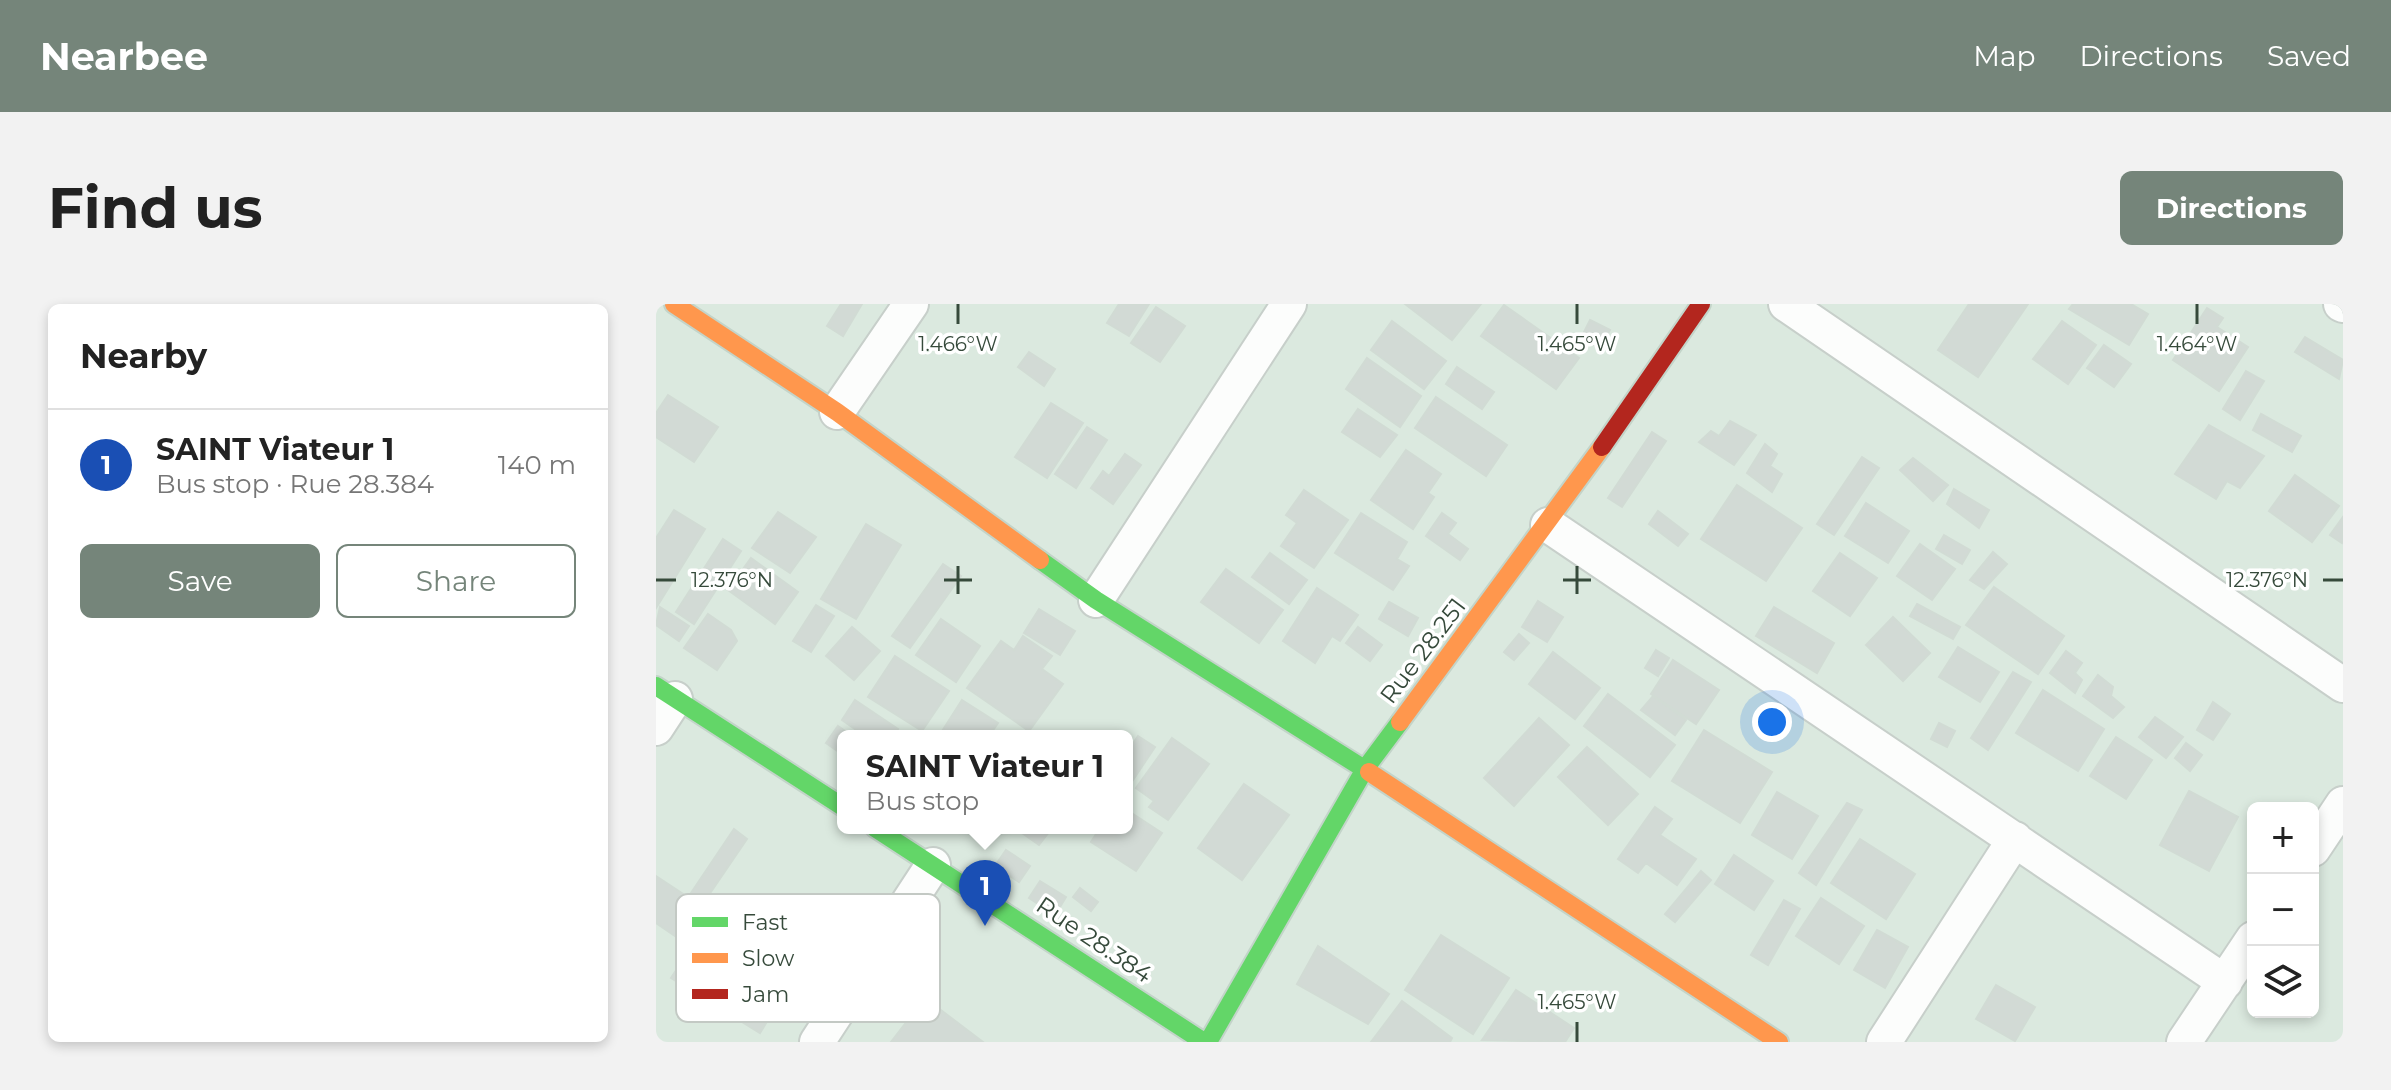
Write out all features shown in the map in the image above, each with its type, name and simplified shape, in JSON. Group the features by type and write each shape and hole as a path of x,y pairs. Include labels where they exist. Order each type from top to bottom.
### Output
{"street":[{"path":"674,304 837,412 1096,600 1365,769 1779,1042"},
{"path":"837,412 911,304"},
{"path":"1096,600 1289,304"},
{"name":"Rue 28.251","path":"1206,1042 1365,769 1548,525 1701,304"},
{"path":"1786,304 2343,685"},
{"path":"1548,525 2225,982"},
{"path":"656,728 666,693 837,803"},
{"path":"2319,840 2343,804"},
{"name":"Rue 28.384","path":"884,834 1206,1042"},
{"path":"1884,1042 2015,839"},
{"path":"914,894 933,865"},
{"path":"2184,1042 2248,946"},
{"path":"817,1042 830,1022"}],"shaded area":[{"path":"656,304 2343,304 2343,1042 656,1042"}],"building":[{"path":"841,304 862,304 843,336 827,326"},
{"path":"1119,304 1149,304 1129,336 1107,323"},
{"path":"1405,304 1481,304 1452,340"},
{"path":"1969,304 2028,304 1978,377 1938,350"},
{"path":"2073,304 2131,304 2148,314 2129,345 2069,309"},
{"path":"1504,305 1579,358 1556,389 1481,336"},
{"path":"1156,307 1185,326 1160,362 1131,343"},
{"path":"2207,308 2223,318 2217,327 2248,347 2219,391 2173,360"},
{"path":"1590,320 1610,330 1600,348 1581,338"},
{"path":"1392,321 1446,361 1424,389 1371,350"},
{"path":"2062,321 2096,345 2068,384 2033,359"},
{"path":"2305,337 2343,360 2339,379 2295,352"},
{"path":"2104,345 2131,364 2114,387 2087,368"},
{"path":"1029,352 1055,369 1044,386 1018,367"},
{"path":"1367,358 1421,396 1400,427 1346,389"},
{"path":"1457,367 1494,392 1482,409 1446,384"},
{"path":"2246,371 2264,381 2240,420 2223,409"},
{"path":"668,395 718,427 694,462 656,437 656,413"},
{"path":"1436,397 1507,445 1486,476 1415,428"},
{"path":"1051,403 1083,423 1047,478 1015,457"},
{"path":"1358,409 1397,435 1380,457 1342,432"},
{"path":"2261,414 2301,436 2292,452 2253,430"},
{"path":"1730,421 1756,435 1734,465 1699,442 1711,431 1719,436"},
{"path":"2209,425 2264,456 2240,488 2227,481 2216,499 2175,474"},
{"path":"1087,427 1107,440 1076,488 1055,474"},
{"path":"1652,432 1666,441 1622,507 1608,498"},
{"path":"1765,444 1777,454 1770,466 1782,474 1772,492 1747,473"},
{"path":"1406,450 1441,474 1428,493 1434,497 1413,529 1371,500"},
{"path":"1125,454 1141,465 1113,504 1091,488 1103,471 1109,476"},
{"path":"1862,457 1879,468 1834,535 1817,524"},
{"path":"1913,458 1948,485 1933,501 1900,470"},
{"path":"2295,475 2339,506 2312,542 2269,511"},
{"path":"1737,485 1802,528 1766,581 1701,539"},
{"path":"1954,489 1989,510 1979,528 1947,504"},
{"path":"1304,490 1348,520 1314,568 1281,546 1297,523 1286,515"},
{"path":"1866,503 1909,531 1888,563 1845,536"},
{"path":"674,510 705,529 656,608 656,538"},
{"path":"1658,511 1688,534 1678,546 1649,524"},
{"path":"778,512 816,537 790,573 752,548"},
{"path":"1361,513 1407,542 1397,559 1409,566 1393,590 1335,553"},
{"path":"1442,513 1456,523 1448,534 1468,549 1460,560 1426,536"},
{"path":"2343,517 2343,541 2342,543 2330,535"},
{"path":"866,524 901,545 856,619 821,599"},
{"path":"1944,535 1970,550 1962,564 1936,549"},
{"path":"723,539 741,551 694,624 676,612"},
{"path":"1920,544 1955,569 1932,600 1897,576"},
{"path":"1993,552 2007,564 1984,589 1970,580"},
{"path":"1270,553 1307,580 1289,604 1252,577"},
{"path":"1840,553 1877,578 1850,616 1813,591"},
{"path":"751,558 798,592 775,624 728,590"},
{"path":"943,564 961,576 910,648 892,636"},
{"path":"1226,569 1283,610 1259,643 1201,602"},
{"path":"1994,587 2064,636 2038,674 1966,625"},
{"path":"1317,588 1358,615 1340,641 1332,636 1315,663 1283,641"},
{"path":"1538,601 1563,617 1547,642 1522,627"},
{"path":"1389,602 1418,618 1408,636 1379,619"},
{"path":"1917,604 1960,627 1953,639 1910,616"},
{"path":"816,605 834,616 811,652 793,641"},
{"path":"660,607 689,626 679,641 656,625"},
{"path":"1774,607 1834,643 1817,673 1756,636"},
{"path":"1039,609 1075,631 1060,655 1024,633"},
{"path":"708,614 731,630 737,641 717,670 684,648"},
{"path":"1893,617 1930,653 1903,681 1866,645"},
{"path":"941,619 980,646 956,682 916,655"},
{"path":"852,627 880,651 854,680 826,656"},
{"path":"1358,627 1382,645 1370,661 1346,643"},
{"path":"1519,634 1529,643 1514,660 1504,652"},
{"path":"1023,636 1052,656 1042,669 1063,684 1030,730 967,688 1001,641 1014,650"},
{"path":"1958,647 1999,672 1980,702 1939,677"},
{"path":"1656,650 1669,658 1658,676 1645,668"},
{"path":"2066,651 2082,663 2075,673 2082,680 2075,693 2050,673"},
{"path":"1553,652 1600,688 1575,719 1529,684"},
{"path":"895,656 949,691 923,730 868,697"},
{"path":"1673,660 1719,690 1696,724 1651,694"},
{"path":"2013,672 2031,682 1988,750 1971,738"},
{"path":"2098,675 2113,687 2111,696 2124,707 2113,718 2083,696"},
{"path":"2043,690 2104,729 2078,771 2016,733"},
{"path":"1608,694 1675,745 1650,777 1584,726"},
{"path":"1653,696 1686,720 1675,735 1641,710"},
{"path":"855,700 898,729 856,730 842,720"},
{"path":"962,700 998,723 993,730 943,730"},
{"path":"2213,702 2230,714 2213,740 2197,730"},
{"path":"2155,717 2183,737 2166,758 2139,737"},
{"path":"1539,718 1569,745 1514,806 1484,778"},
{"path":"1939,723 1955,731 1947,747 1931,739"},
{"path":"838,726 844,730 837,730 837,751 826,743"},
{"path":"1704,730 1772,772 1740,823 1672,781"},
{"path":"1138,736 1155,747 1133,780 1133,743"},
{"path":"2116,737 2152,760 2126,799 2090,776"},
{"path":"1172,738 1209,764 1168,820 1149,807 1154,801 1136,788"},
{"path":"2186,743 2202,755 2190,771 2175,758"},
{"path":"1587,747 1638,794 1608,825 1558,777"},
{"path":"1244,784 1289,815 1242,880 1198,848"},
{"path":"2189,791 2238,817 2209,871 2160,845"},
{"path":"1777,792 1818,816 1792,859 1752,835"},
{"path":"1847,803 1862,810 1816,885 1799,873"},
{"path":"1655,807 1672,819 1660,835 1696,859 1677,885 1646,863 1638,873 1618,859"},
{"path":"1133,814 1162,833 1136,871 1091,842 1096,834 1133,834"},
{"path":"734,829 747,839 709,894 691,893"},
{"path":"1023,834 1047,834 1039,845"},
{"path":"1860,839 1915,874 1886,919 1831,883"},
{"path":"1006,850 1030,866 1019,882 995,866"},
{"path":"1734,855 1773,881 1754,910 1715,884"},
{"path":"1701,871 1711,880 1675,922 1665,914"},
{"path":"656,876 683,894 676,894 676,937 656,923"},
{"path":"1040,881 1066,897 1055,915 1029,898"},
{"path":"1080,888 1098,902 1091,911 1073,897"},
{"path":"1821,898 1864,926 1839,964 1796,936"},
{"path":"1784,900 1800,909 1768,965 1751,955"},
{"path":"1877,930 1908,947 1885,988 1854,970"},
{"path":"1441,935 1509,978 1473,1034 1405,990"},
{"path":"1318,946 1389,994 1368,1024 1297,984"},
{"path":"1996,985 2035,1007 2015,1041 1976,1019"},
{"path":"1516,990 1574,1028 1565,1042 1482,1040"},
{"path":"1402,1001 1452,1038 1450,1042 1371,1042"},
{"path":"940,1009 983,1042 891,1042 906,1022 940,1022"},
{"path":"742,1022 767,1022 760,1033"}],"traffic: fast":[{"path":"1040,560 1096,600 1369,772"},
{"path":"656,686 837,803"},
{"path":"1208,1042 1365,769 1400,722"},
{"path":"884,834 1204,1042"}],"traffic: slow":[{"path":"674,304 837,412 1040,560"},
{"path":"1400,722 1602,447"},
{"path":"1369,772 1779,1042"}],"traffic: jam":[{"path":"1602,447 1701,304"}],"place":[{"name":"SAINT Viateur 1","path":"985,926"}]}
